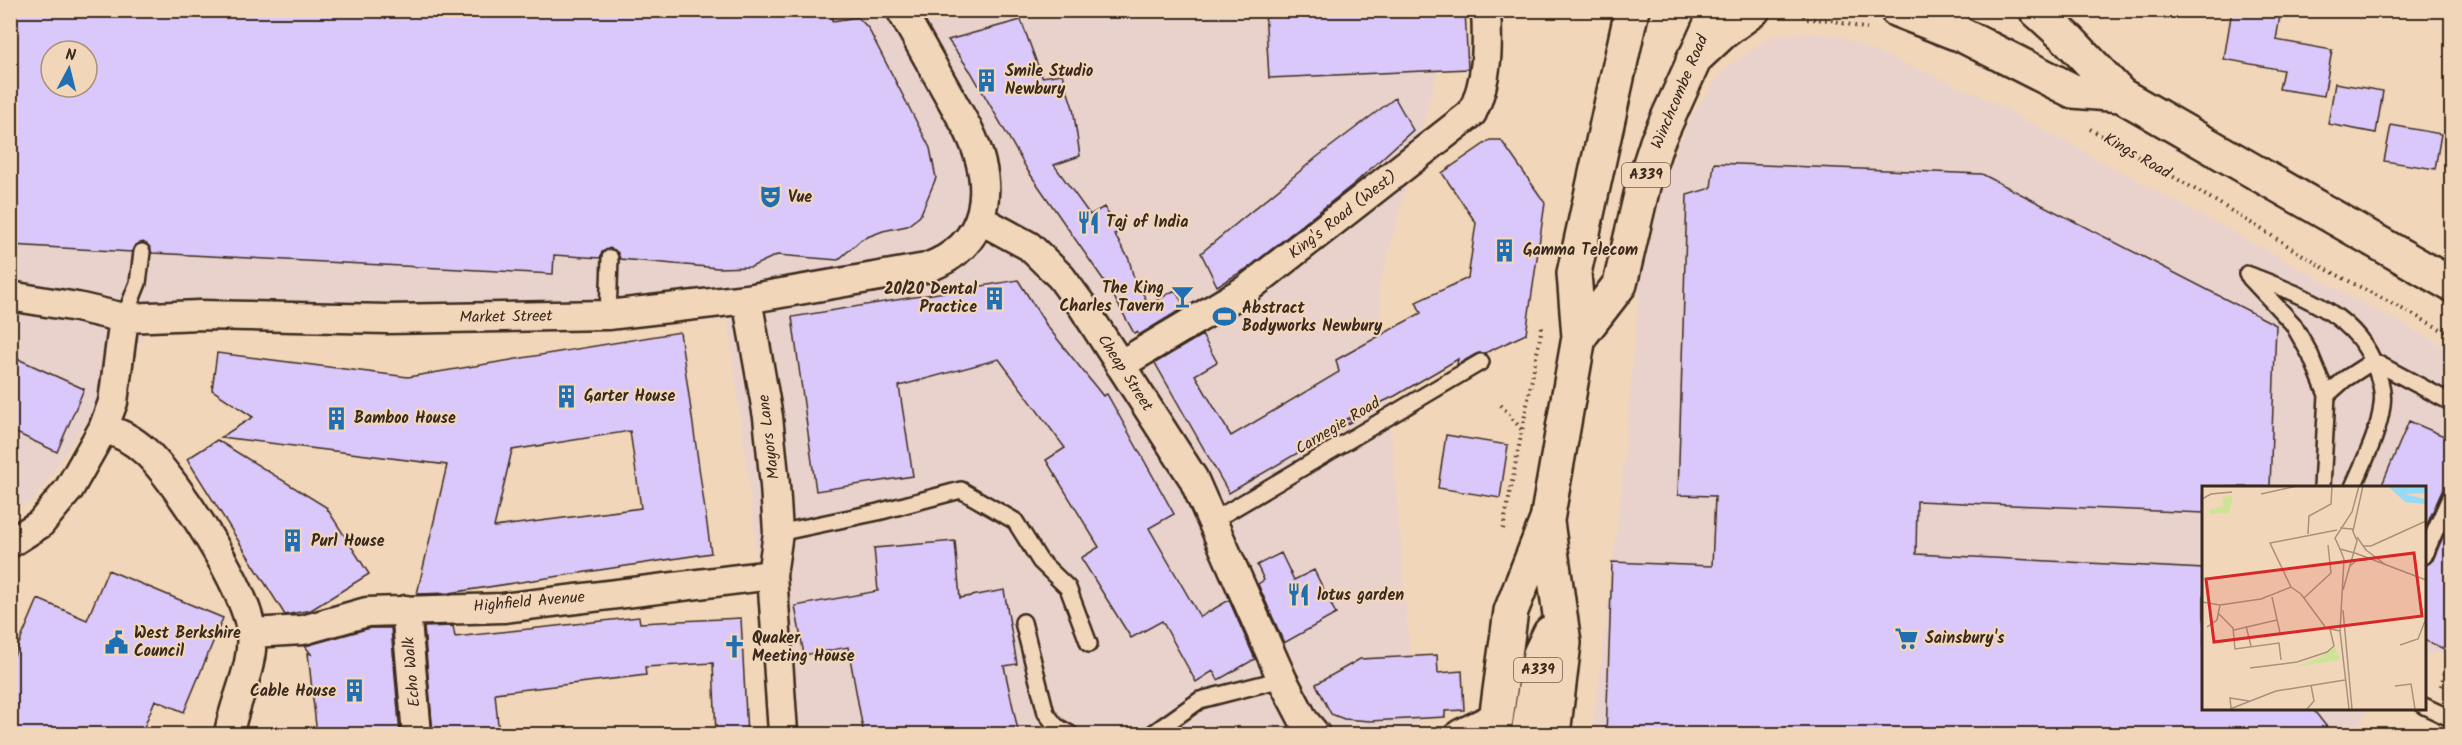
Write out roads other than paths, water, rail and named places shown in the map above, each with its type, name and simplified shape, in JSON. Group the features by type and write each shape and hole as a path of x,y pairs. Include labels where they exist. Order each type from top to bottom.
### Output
{"main road":[{"name":"Winchcombe Road","path":"1494,726 1511,611 1547,520 1579,337 1574,273 1632,10"},
{"name":"Winchcombe Road","path":"1579,337 1620,284 1644,182 1693,60 1717,10"},
{"path":"1693,60 1723,32 1753,10"},
{"path":"1897,10 1947,22 2073,92 2121,95"},
{"path":"2036,10 2069,40 2121,95 2451,285"},
{"name":"Winchcombe Road","path":"1547,520 1564,643 1554,735"},
{"name":"A339","path":"1528,735 1540,654 1560,610"}],"street":[{"path":"901,10 977,148 984,185 981,220"},
{"name":"King's Road (West)","path":"1120,365 1247,289 1472,113 1481,94 1486,65 1486,10"},
{"name":"Market Street","path":"10,296 77,307 124,318 200,315 387,319 608,315 747,299 926,268 957,252 971,238 981,220"},
{"name":"Cheap Street","path":"981,220 1029,246 1062,277 1120,365 1193,478 1214,520 1282,679 1304,721 1315,735"},
{"name":"Mayors Lane","path":"747,299 768,417 778,533 772,575 783,732"},
{"path":"13,539 40,524 69,489 103,429 113,402 124,318"},
{"path":"103,429 121,432 147,453 176,490 241,597 252,633 250,657 229,735"},
{"name":"Highfield Avenue","path":"252,633 303,630 367,612 503,608 772,575"},
{"name":"Echo Walk","path":"406,610 417,735"},
{"path":"1460,735 1494,726"}],"lane":[{"path":"124,318 138,283 142,252"},
{"path":"608,315 610,258"},
{"path":"2322,486 2327,395 2310,354 2293,324 2247,274 2324,308 2355,333 2373,361 2382,385 2383,402 2380,421 2353,486"},
{"path":"2327,395 2345,379 2373,361"},
{"path":"2373,361 2451,403"},
{"name":"Carnegie Road","path":"1214,520 1481,362"},
{"path":"778,533 878,512 961,490 1016,521 1040,561 1068,588 1089,644"},
{"path":"2426,551 2451,494"},
{"path":"1023,622 1046,713 1056,726 1070,735"},
{"path":"1152,735 1200,700 1282,679"},
{"path":"2426,707 2451,719"}],"place":[{"name":"Smile Studio Newbury","path":"987,80"},
{"name":"Vue","path":"770,197"},
{"name":"Taj of India","path":"1088,222"},
{"name":"Gamma Telecom","path":"1505,250"},
{"name":"The King Charles Tavern","path":"1182,297"},
{"name":"20/20 Dental Practice","path":"995,298"},
{"name":"Abstract Bodyworks Newbury","path":"1224,317"},
{"name":"Garter House","path":"566,396"},
{"name":"Bamboo House","path":"336,418"},
{"name":"Purl House","path":"293,541"},
{"name":"lotus garden","path":"1299,595"},
{"name":"Sainsbury's","path":"1907,638"},
{"name":"West Berkshire Council","path":"116,642"},
{"name":"Quaker Meeting House","path":"734,647"},
{"name":"Cable House","path":"354,691"}]}
